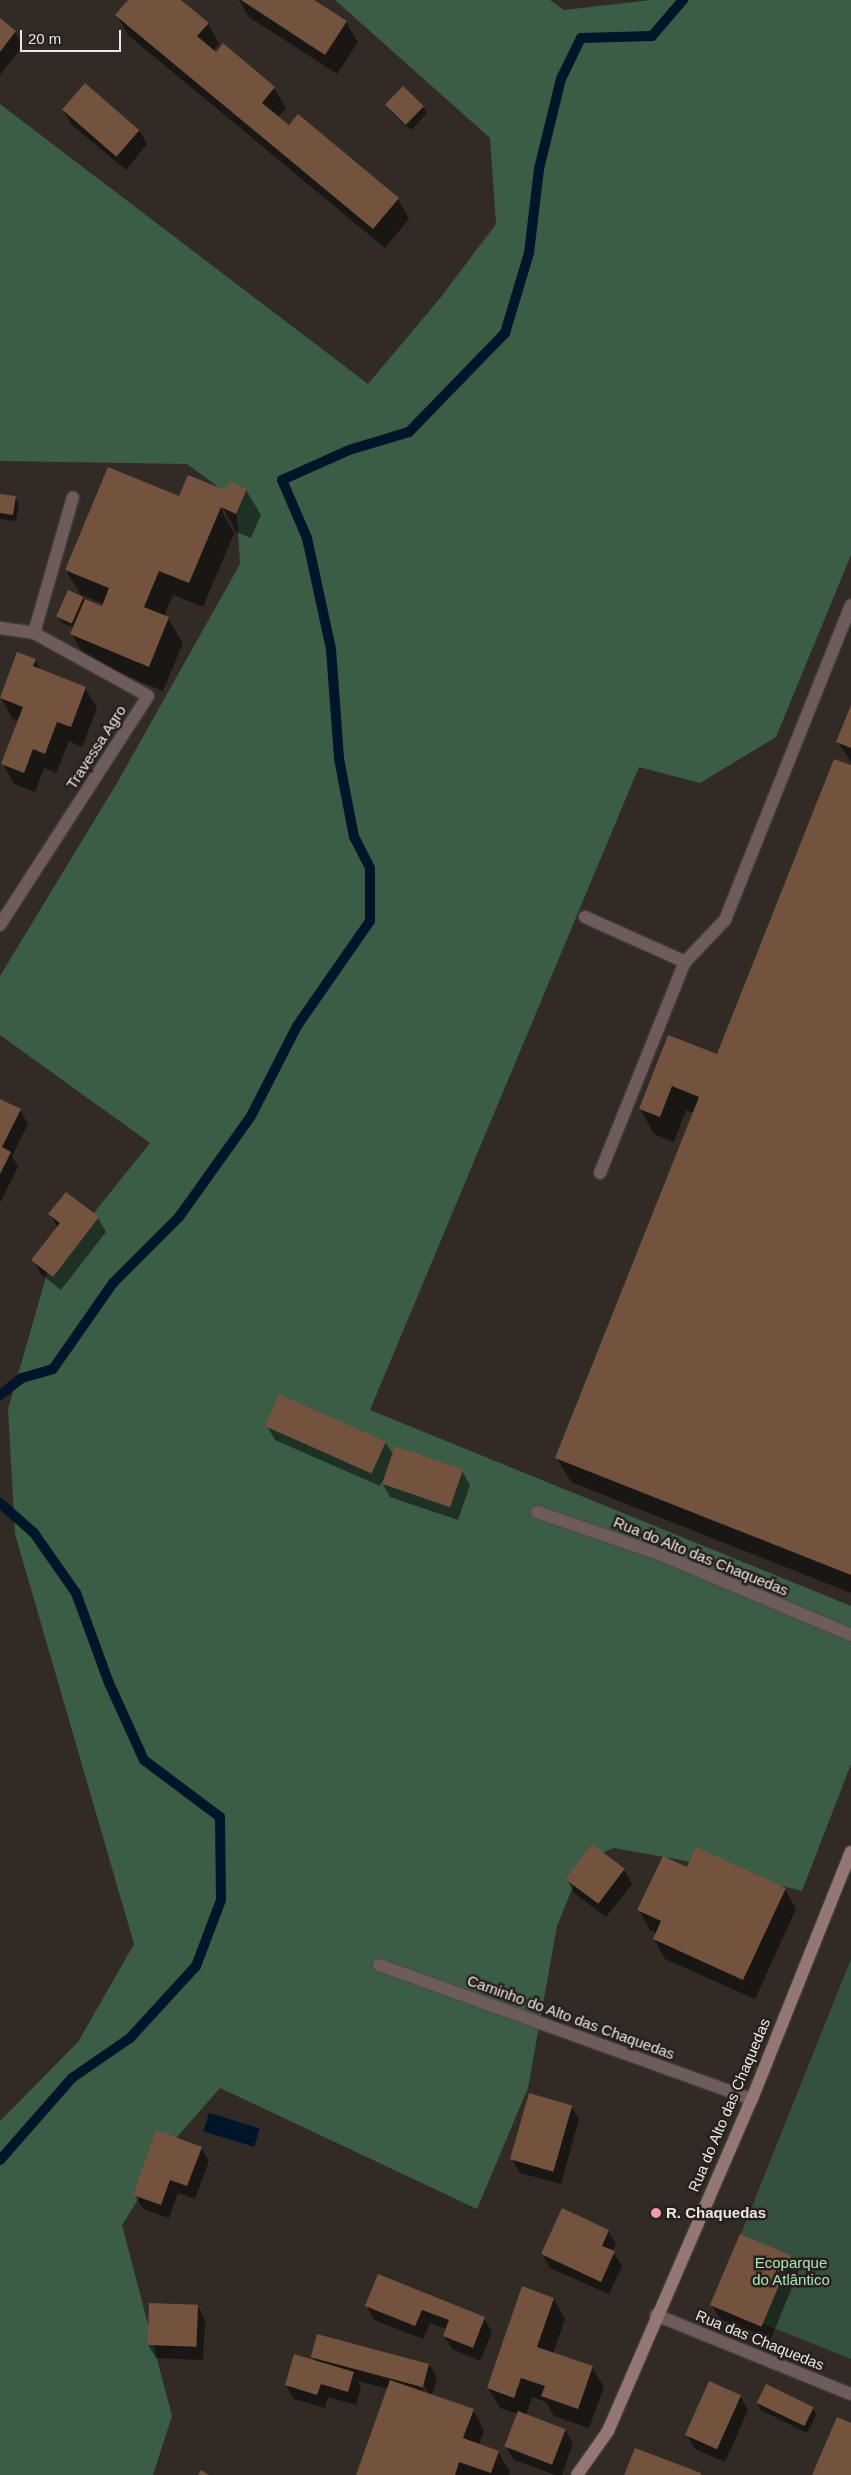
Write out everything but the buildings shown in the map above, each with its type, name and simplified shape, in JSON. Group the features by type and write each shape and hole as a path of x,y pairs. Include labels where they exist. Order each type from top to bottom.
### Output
{"street":[{"path":"34,633 73,498"},
{"path":"600,1174 685,962 725,920 851,605"},
{"name":"Travessa Agro","path":"0,628 34,633 148,696 0,925"},
{"path":"585,917 685,962"},
{"name":"Rua do Alto das Chaquedas","path":"536,1512 662,1555 851,1635"},
{"name":"Rua do Alto das Chaquedas","path":"577,2475 608,2431 656,2315 752,2099 851,1852"},
{"name":"Caminho do Alto das Chaquedas","path":"379,1966 752,2099"},
{"name":"Rua das Chaquedas","path":"656,2315 851,2394"}],"green space":[{"path":"335,0 550,0 564,10 651,0 851,0 851,555 776,737 700,783 639,767 370,1410 851,1606 851,1764 802,1891 681,1860 614,1848 584,1860 557,1926 528,2088 477,2209 220,2088 177,2137 122,2225 172,2416 153,2475 0,2475 0,2121 78,2042 134,1944 15,1534 8,1409 48,1270 150,1143 0,1035 0,976 117,783 240,564 236,500 187,464 0,461 0,104 368,384 441,297 496,224 490,138"},
{"name":"Ecoparque do Atlântico","path":"851,1959 851,2359 713,2304"}],"water":[{"path":"209,2113 260,2128 254,2147 203,2131"}],"waterway":[{"path":"0,1395 22,1378 53,1369 113,1283 179,1217 251,1116 297,1026 370,921 370,868 354,837 339,758 331,649 307,538 282,480 349,450 409,432 505,333 529,253 539,169 561,79 581,38 652,36 683,0"},
{"path":"0,1503 34,1533 76,1593 109,1683 144,1760 220,1817 221,1900 196,1966 130,2038 72,2078 0,2160"}],"place":[{"name":"R. Chaquedas","path":"656,2213"}]}
